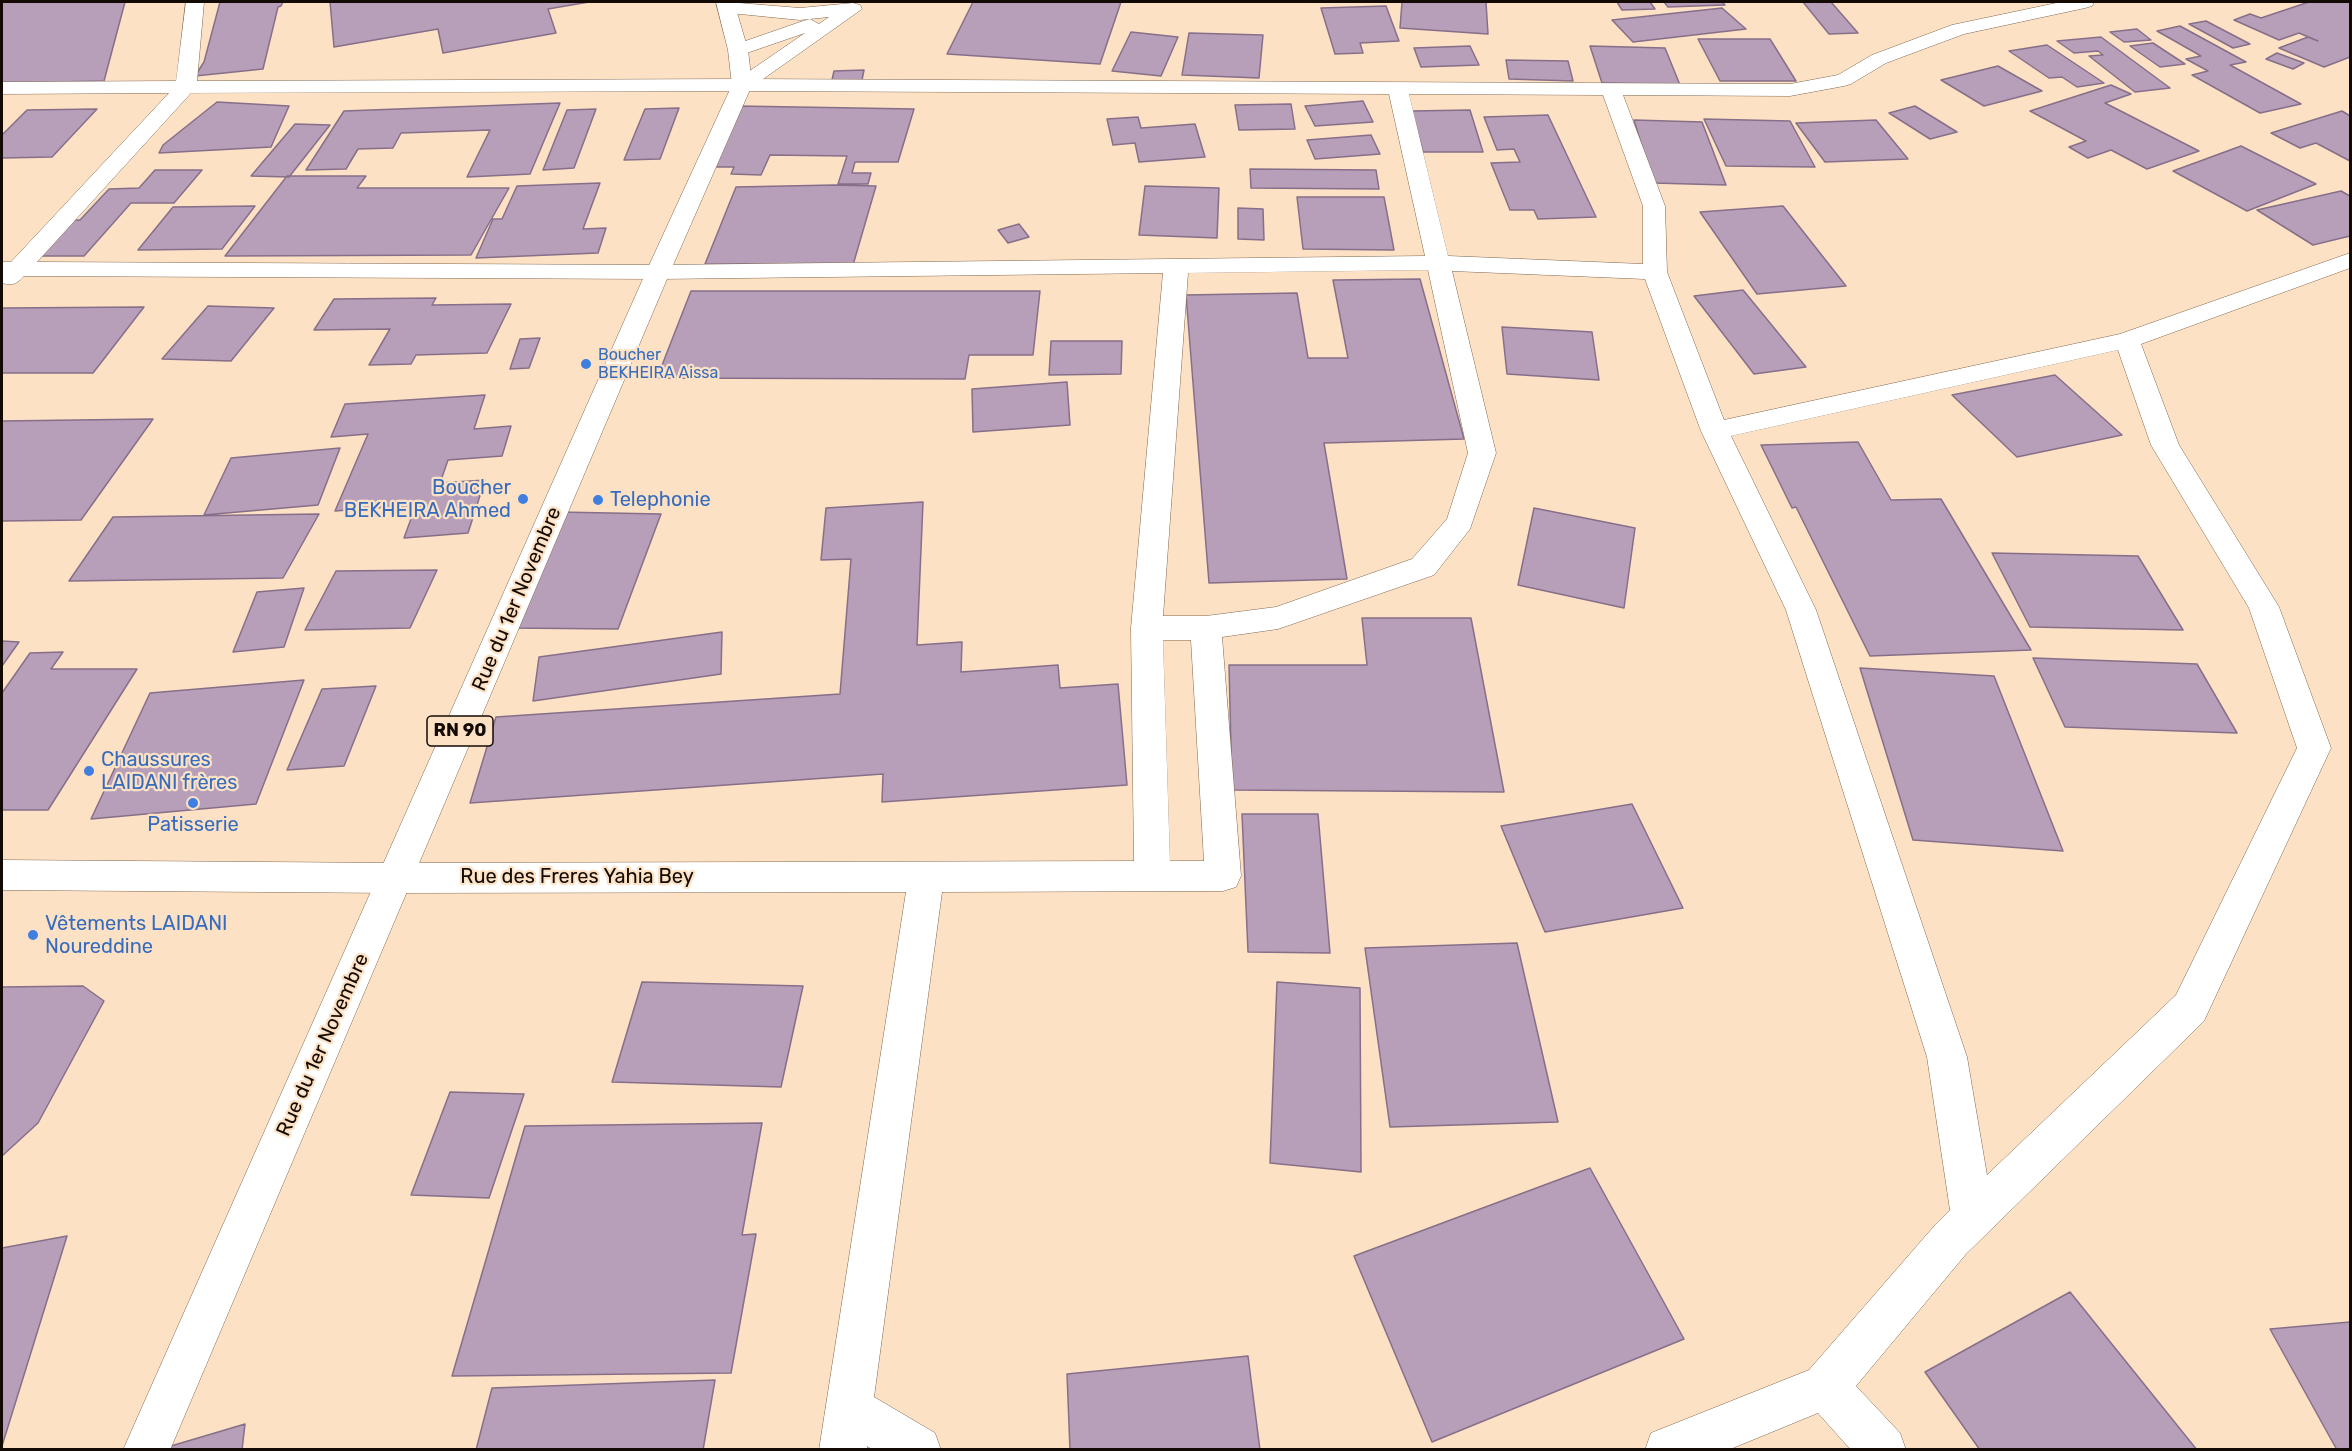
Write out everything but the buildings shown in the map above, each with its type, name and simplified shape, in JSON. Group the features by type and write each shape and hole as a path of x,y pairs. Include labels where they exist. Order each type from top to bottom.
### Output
{"street":[{"path":"7,274 186,87 195,2"},
{"path":"2,88 742,85 1398,90 1790,90 1844,80 1879,59 1959,29 2085,2"},
{"path":"742,85 738,50 726,4 800,14 859,5"},
{"path":"742,85 859,5"},
{"path":"738,50 859,5"},
{"name":"Rue du 1er Novembre","path":"146,1449 658,272 742,85"},
{"path":"1147,628 1206,628 1278,618 1423,567 1460,522 1482,453 1398,90"},
{"path":"1611,90 1654,206 1654,272 1715,431 1801,610 1947,1057 1972,1218"},
{"path":"1715,431 2127,340 2350,260"},
{"path":"7,274 658,272 1439,263 1654,272"},
{"path":"1152,875 1147,628 1176,267"},
{"path":"1668,1449 1825,1387 1951,1239 2190,1008 2314,748 2264,607 2164,445 2127,340"},
{"name":"Rue des Freres Yahia Bey","path":"2,875 396,878 1224,876 1206,628"},
{"path":"918,1449 846,1429 926,876"},
{"path":"1825,1387 1883,1449"}],"place":[{"name":"Boucher BEKHEIRA Aissa","path":"586,364"},
{"name":"Boucher BEKHEIRA Ahmed","path":"523,499"},
{"name":"Telephonie","path":"598,500"},
{"name":"Chaussures LAIDANI frères","path":"89,771"},
{"name":"Patisserie","path":"193,803"},
{"name":"Vêtements LAIDANI Noureddine","path":"33,935"}]}
